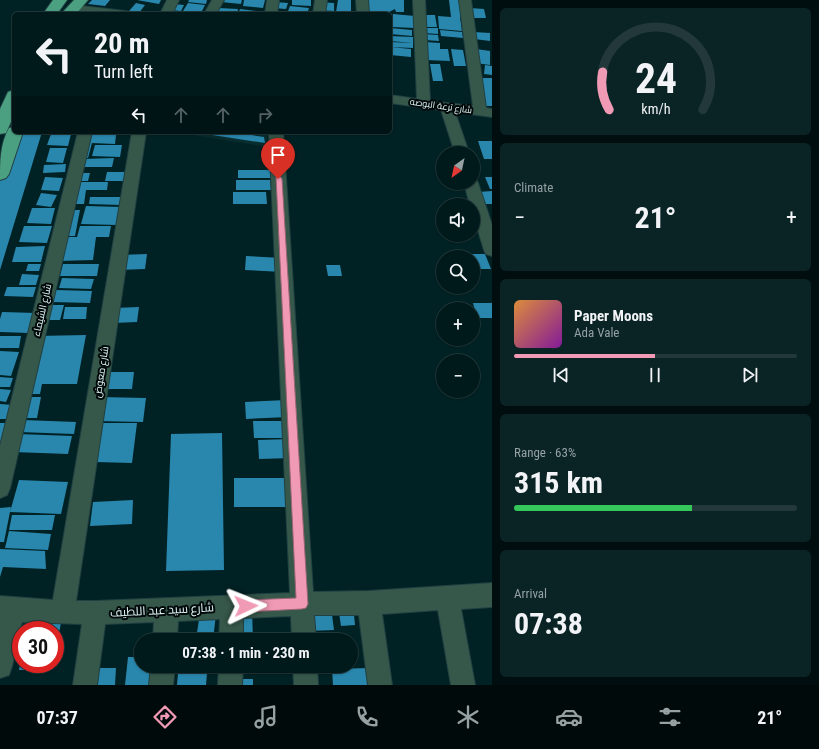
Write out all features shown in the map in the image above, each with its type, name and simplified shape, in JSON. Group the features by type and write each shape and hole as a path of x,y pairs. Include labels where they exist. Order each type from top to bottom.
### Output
{"highway":[{"path":"51,12 60,0"},
{"path":"0,129 12,100"},
{"path":"0,174 15,134"}],"street":[{"path":"167,12 173,0"},
{"path":"211,12 218,0"},
{"path":"271,12 273,0"},
{"path":"319,12 321,0"},
{"path":"362,0 363,12"},
{"path":"419,0 424,104"},
{"path":"465,0 486,112"},
{"path":"74,7 110,12"},
{"name":"شارع ترعة البوصه","path":"392,99 486,112"},
{"path":"447,107 460,146"},
{"name":"شارع الشيماء","path":"0,488 85,134"},
{"name":"شارع معوض","path":"63,612 139,134"},
{"path":"276,134 304,633"},
{"path":"473,190 492,250"},
{"name":"شارع سيد عبد اللطيف","path":"6,609 95,612 232,606 369,603 492,595"},
{"path":"446,597 463,685"},
{"path":"369,603 380,685"},
{"path":"231,633 232,606"},
{"path":"0,666 6,609"},
{"path":"165,633 167,609"},
{"path":"84,685 95,612"},
{"path":"161,685 162,673"},
{"path":"230,685 231,673"},
{"path":"305,673 306,685"}],"shaded area":[{"path":"186,134 267,134 268,147"}],"building":[{"path":"92,0 110,0 105,6 88,4"},
{"path":"137,0 161,0 159,4"},
{"path":"189,0 207,0 206,4 188,2"},
{"path":"222,0 242,0 241,4 221,2"},
{"path":"244,0 265,0 263,8 243,6"},
{"path":"292,0 311,0 311,6 292,5"},
{"path":"338,0 351,0 351,12 336,12"},
{"path":"367,0 404,0 404,12 396,12 395,9 389,12 367,11"},
{"path":"449,0 461,0 464,17 460,17 462,31 439,29 438,16 451,17"},
{"path":"275,2 288,3 286,9 273,8"},
{"path":"316,2 334,3 334,11 316,10"},
{"path":"136,3 145,5 140,12 129,11"},
{"path":"188,3 205,5 202,12 183,11"},
{"path":"174,4 184,5 181,11 170,10"},
{"path":"290,6 309,8 308,12 288,12"},
{"path":"219,8 238,9 237,12 216,12"},
{"path":"470,8 484,9 486,18 473,18"},
{"path":"240,9 265,12 239,12"},
{"path":"393,14 415,16 415,28 392,27"},
{"path":"422,15 435,15 437,27 424,27"},
{"path":"392,28 412,30 412,36 392,34"},
{"path":"424,28 438,28 438,34 424,33"},
{"path":"440,30 462,32 463,38 441,36"},
{"path":"474,32 490,33 490,41 474,39"},
{"path":"423,34 438,35 439,41 424,40"},
{"path":"392,36 413,37 413,43 392,41"},
{"path":"392,42 413,43 413,48 392,47"},
{"path":"425,42 440,43 440,49 448,49 450,61 425,60"},
{"path":"392,47 411,49 411,57 392,55"},
{"path":"451,49 463,50 466,66 454,66"},
{"path":"476,49 490,51 490,65 475,63"},
{"path":"430,64 440,64 443,81 433,81"},
{"path":"485,65 492,66 492,75 484,74"},
{"path":"482,78 492,78 492,106 486,106"},
{"path":"16,134 41,134 0,270 0,180"},
{"path":"51,134 71,134 68,146 47,145"},
{"path":"206,134 245,134 264,137 265,143"},
{"path":"88,135 116,135 115,144 92,143 88,158 74,157"},
{"path":"478,141 492,141 492,159 484,159"},
{"path":"95,145 122,145 120,157 92,156"},
{"path":"50,148 67,148 63,163 46,162"},
{"path":"114,158 112,167 81,167 83,159"},
{"path":"66,164 65,172 43,173 44,165"},
{"path":"238,170 271,170 271,178 238,178"},
{"path":"107,172 128,172 127,181 105,181"},
{"path":"74,173 90,173 88,181 72,181"},
{"path":"45,177 63,178 59,191 41,190"},
{"path":"485,177 492,177 492,189 490,189"},
{"path":"236,180 270,180 271,190 236,190"},
{"path":"69,182 108,182 107,190 86,190 84,204 64,204"},
{"path":"492,191 492,204 483,204 478,192"},
{"path":"233,192 266,192 267,204 233,204"},
{"path":"41,193 57,195 51,207 36,205"},
{"path":"90,197 123,197 121,205 89,204"},
{"path":"86,206 121,207 117,225 81,224"},
{"path":"32,208 55,208 51,224 27,223"},
{"path":"62,210 80,210 75,236 55,236"},
{"path":"24,226 52,226 47,243 19,242"},
{"path":"80,226 111,226 109,237 96,237 93,260 58,261 63,237 77,237"},
{"path":"45,246 41,262 12,262 16,247"},
{"path":"147,254 145,269 118,270 119,255"},
{"path":"480,254 485,254 491,269 480,269"},
{"path":"246,256 283,258 283,272 245,270"},
{"path":"28,264 41,264 39,271 26,271"},
{"path":"63,264 99,264 97,276 60,276"},
{"path":"326,265 340,265 342,276 328,276"},
{"path":"22,274 39,275 36,285 19,285"},
{"path":"62,278 94,279 91,289 59,288"},
{"path":"7,287 36,287 33,297 4,296"},
{"path":"56,290 92,291 90,303 53,302"},
{"path":"480,303 492,303 492,318 480,318"},
{"path":"52,305 64,305 60,320 48,320"},
{"path":"65,307 87,307 86,319 63,319"},
{"path":"139,307 137,322 113,323 114,308"},
{"path":"2,312 36,313 29,333 0,332 0,319"},
{"path":"86,335 77,384 42,384 40,394 22,394 36,336"},
{"path":"0,336 21,336 19,348 0,348"},
{"path":"0,351 19,352 11,376 0,375"},
{"path":"104,372 134,372 132,389 102,389"},
{"path":"0,377 13,378 10,387 0,387"},
{"path":"0,389 11,390 6,402 0,401"},
{"path":"27,397 41,397 37,418 22,418"},
{"path":"100,397 146,398 143,422 96,421"},
{"path":"286,400 288,417 246,419 245,402"},
{"path":"0,404 13,405 10,419 0,419"},
{"path":"23,420 76,422 74,434 19,432"},
{"path":"253,421 292,421 293,438 254,438"},
{"path":"0,423 11,423 6,443 0,443"},
{"path":"103,423 137,423 132,463 96,462"},
{"path":"222,433 224,570 166,571 171,434"},
{"path":"18,434 72,436 68,454 13,452"},
{"path":"291,439 293,458 259,459 258,440"},
{"path":"234,478 286,478 287,507 234,507"},
{"path":"19,480 68,482 61,514 10,512"},
{"path":"133,500 132,524 90,526 93,502"},
{"path":"11,507 4,542 0,542 0,508"},
{"path":"12,515 55,515 52,530 9,530"},
{"path":"9,531 51,534 48,550 5,548"},
{"path":"0,549 45,551 46,569 3,567 0,577"},
{"path":"353,605 355,625 341,626 338,606"},
{"path":"331,607 334,630 308,631 306,608"},
{"path":"235,610 252,610 253,633 235,633"},
{"path":"200,613 216,614 214,633 197,633"},
{"path":"30,616 62,617 61,621 29,621"},
{"path":"128,657 134,657 134,673 154,673 153,685 125,685"},
{"path":"91,668 116,668 115,685 89,685"},
{"path":"358,668 370,668 373,685 333,685 332,673 358,673"},
{"path":"178,673 207,673 206,685 177,685"},
{"path":"234,679 253,679 253,685 234,685"}],"route":[{"path":"246,606 302,604 278,179"}]}
